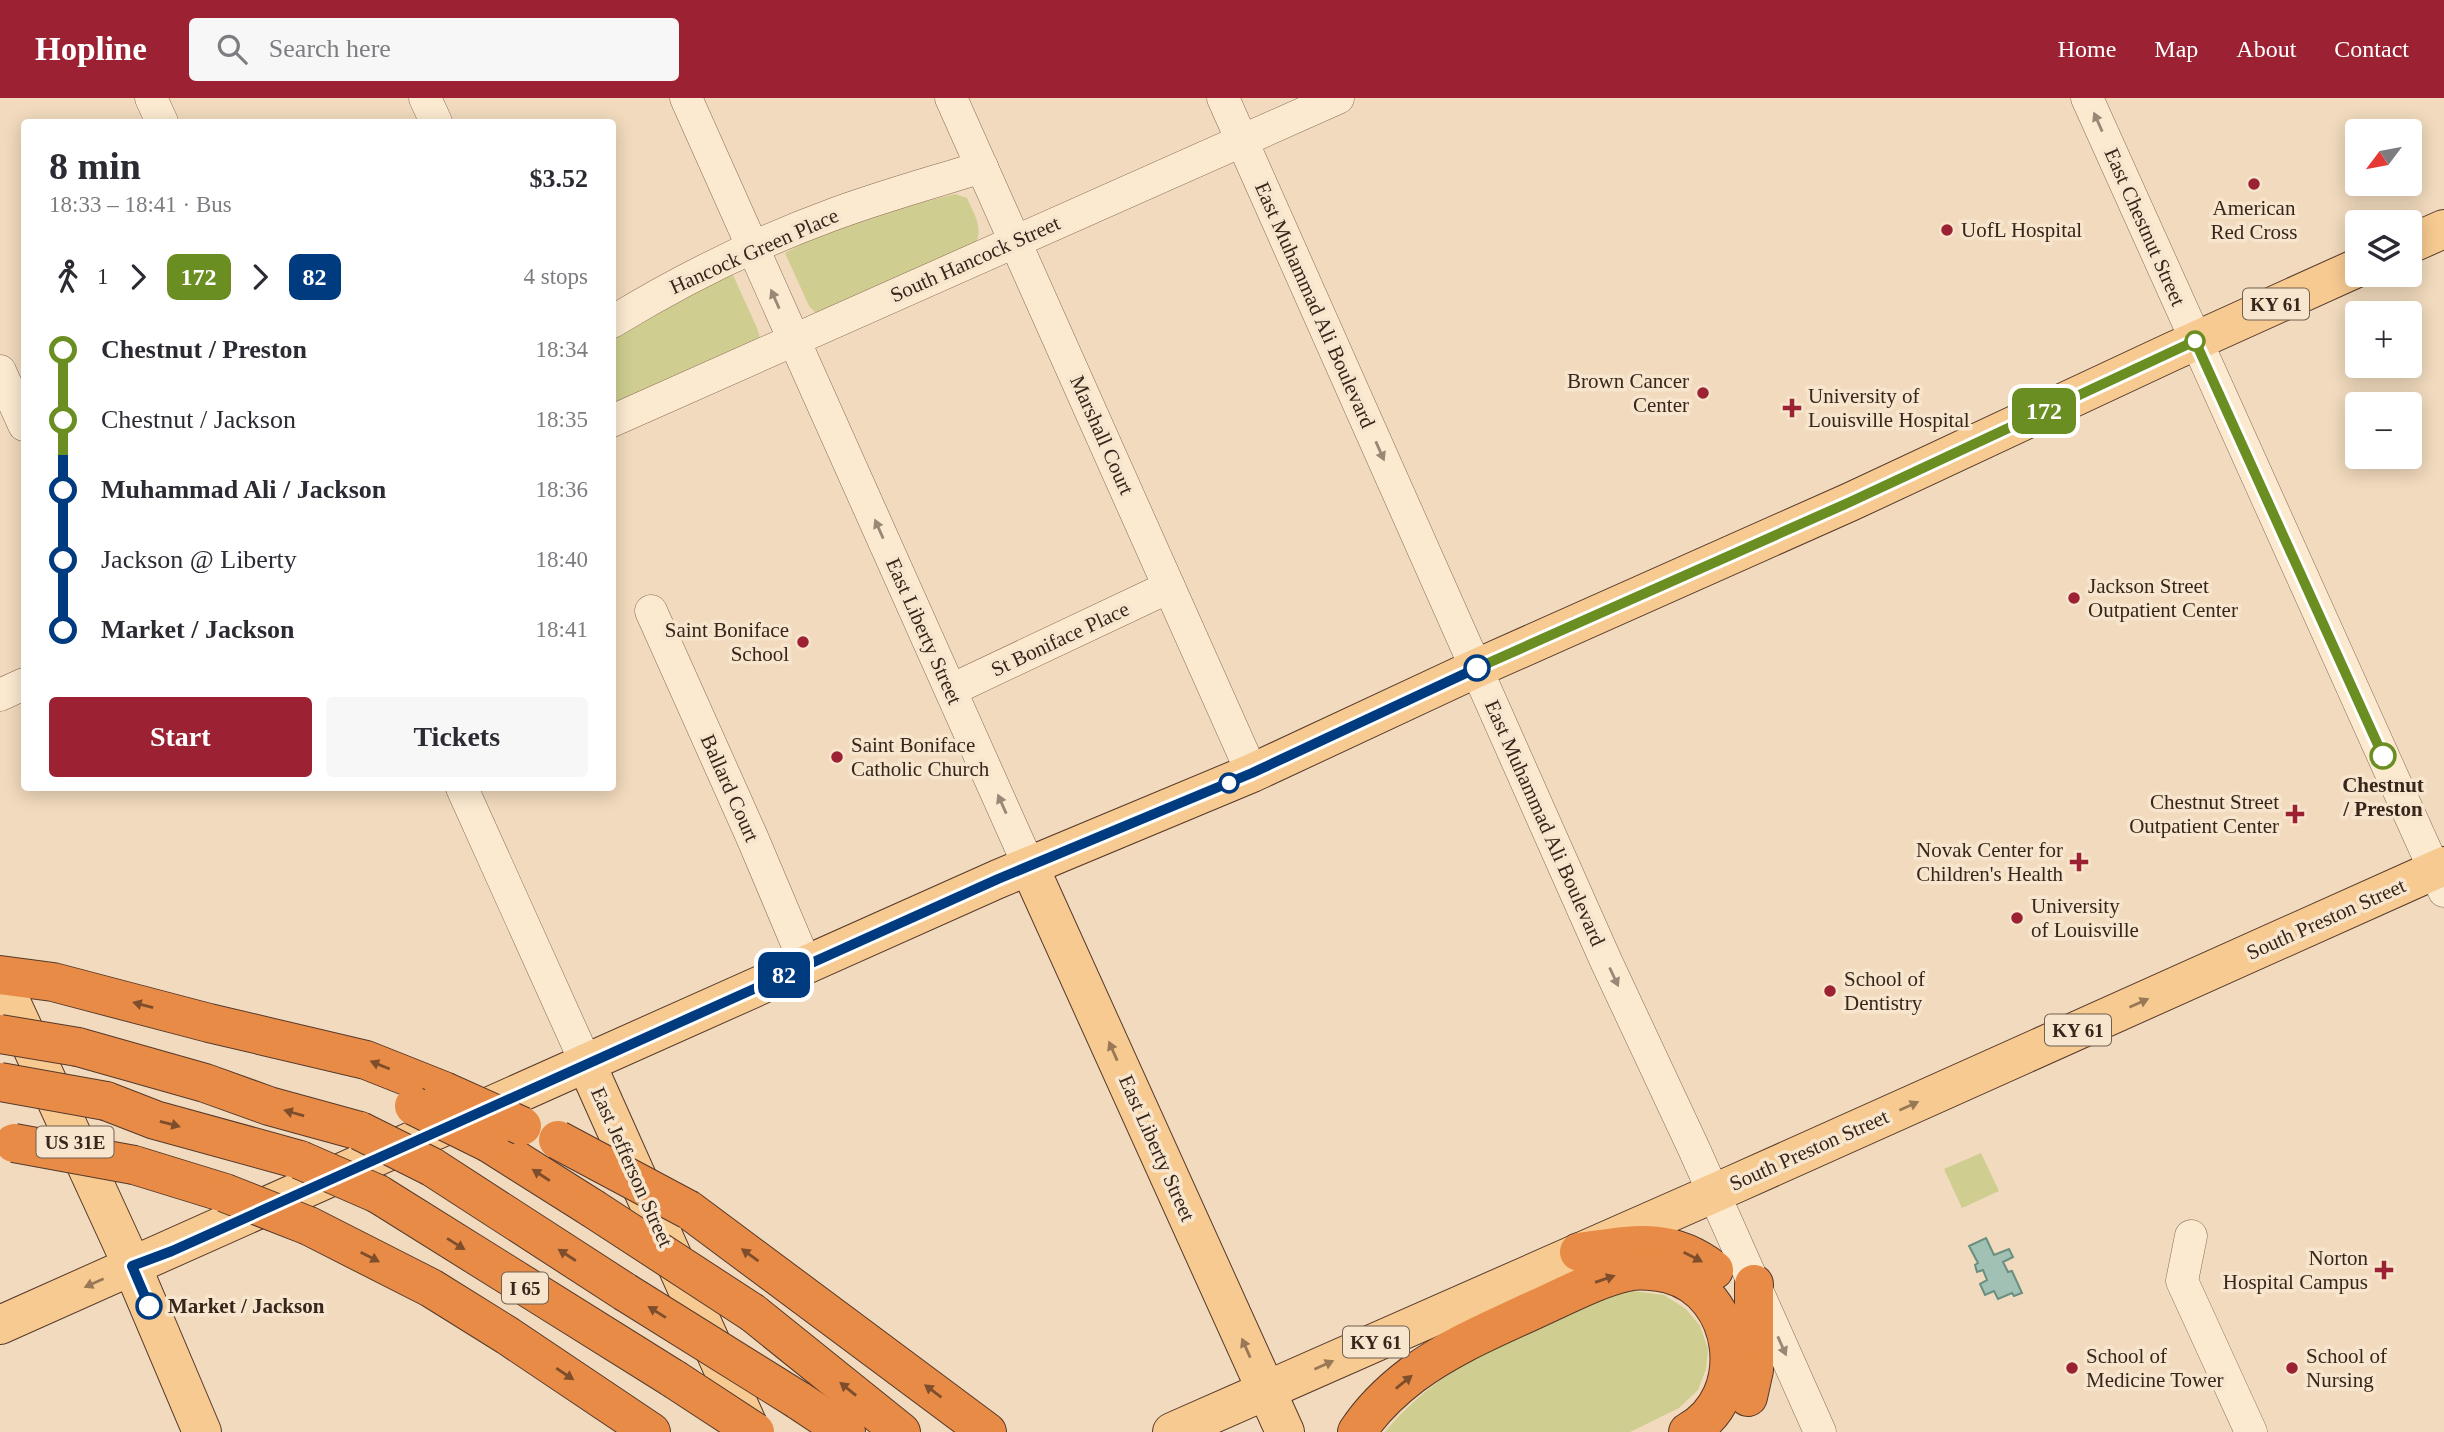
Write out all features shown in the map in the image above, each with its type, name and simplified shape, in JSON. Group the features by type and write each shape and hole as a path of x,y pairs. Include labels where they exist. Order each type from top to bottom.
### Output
{"highway":[{"path":"0,976 53,982 366,1060 429,1098 506,1134 592,1208 753,1313 901,1432"},
{"name":"I 65","path":"0,1034 78,1047 360,1131 432,1167 846,1432"},
{"name":"I 65","path":"0,1082 106,1101 155,1120 300,1160 377,1194 674,1379 753,1432"},
{"path":"506,1134 558,1140 689,1210 987,1432"},
{"path":"7,1142 134,1165 225,1193 309,1226 431,1288 651,1432"},
{"path":"1579,1252 1641,1243 1679,1250 1703,1262 1725,1278 1742,1305 1755,1350"},
{"path":"1357,1432 1374,1408 1392,1392 1456,1346 1588,1285 1629,1271 1669,1274 1700,1288 1723,1320 1730,1360 1723,1398 1688,1432"},
{"path":"1725,1432 1736,1419 1751,1387 1755,1350 1754,1284"}],"main road":[{"path":"2422,239 2444,229"},
{"name":"KY 61","path":"0,1325 172,1251 1030,866 1252,773 1477,668 1850,502 2345,273"},
{"name":"East Liberty Street","path":"1030,866 1285,1432"},
{"name":"South Preston Street","path":"1172,1432 1712,1193 2441,876"},
{"name":"US 31E","path":"0,976 132,1266 202,1432"},
{"name":"East Jefferson Street","path":"586,1063 753,1432"}],"street":[{"path":"151,98 161,119"},
{"path":"425,98 435,119"},
{"name":"East Liberty Street","path":"686,98 1030,866"},
{"name":"Marshall Court","path":"951,98 1252,773"},
{"name":"East Muhammad Ali Boulevard","path":"1223,98 1606,961 1821,1432"},
{"name":"South Hancock Street","path":"616,419 1338,98"},
{"name":"East Chestnut Street","path":"2087,98 2195,341 2441,876"},
{"name":"Hancock Green Place","path":"616,319 655,295 752,247 830,215 982,167"},
{"path":"0,371 21,418"},
{"name":"St Boniface Place","path":"951,690 1169,587"},
{"name":"Ballard Court","path":"651,611 806,965"},
{"path":"0,695 21,685"},
{"name":"East Jefferson Street","path":"463,791 586,1063"},
{"path":"2191,1236 2182,1281 2251,1432"}],"shaded area":[{"path":"955,194 967,198 975,215 979,231 976,243 821,314 809,306 785,253 846,226"},
{"path":"732,273 760,338 616,407 616,332"},
{"path":"1981,1153 1999,1191 1962,1208 1944,1169"},
{"path":"1986,1238 1994,1255 2009,1249 2013,1257 2003,1262 2008,1272 2012,1271 2022,1293 2014,1296 2012,1293 1998,1299 1994,1291 1985,1295 1980,1284 1987,1280 1983,1270 1977,1272 1975,1265 1978,1263 1969,1246"},
{"path":"1633,1291 1664,1295 1686,1309 1700,1326 1708,1349 1706,1369 1698,1390 1679,1408 1630,1432 1385,1432 1436,1383 1464,1364 1524,1333 1620,1293"}],"bus line":[{"name":"172","path":"1477,668 1850,502 2195,341 2383,756"},
{"name":"82","path":"149,1306 132,1266 172,1251 998,879 1252,773 1477,668"}],"place":[{"name":"American Red Cross","path":"2254,184"},
{"name":"UofL Hospital","path":"1947,230"},
{"name":"Brown Cancer Center","path":"1703,393"},
{"name":"University of Louisville Hospital","path":"1792,408"},
{"name":"Jackson Street Outpatient Center","path":"2074,598"},
{"name":"Saint Boniface School","path":"803,642"},
{"name":"Chestnut / Preston","path":"2383,756"},
{"name":"Saint Boniface Catholic Church","path":"837,757"},
{"name":"Chestnut Street Outpatient Center","path":"2295,814"},
{"name":"Novak Center for Children's Health","path":"2079,862"},
{"name":"University of Louisville","path":"2017,918"},
{"name":"School of Dentistry","path":"1830,991"},
{"name":"Norton Hospital Campus","path":"2384,1270"},
{"name":"Market / Jackson","path":"149,1306"},
{"name":"School of Medicine Tower","path":"2072,1368"},
{"name":"School of Nursing","path":"2292,1368"}]}
